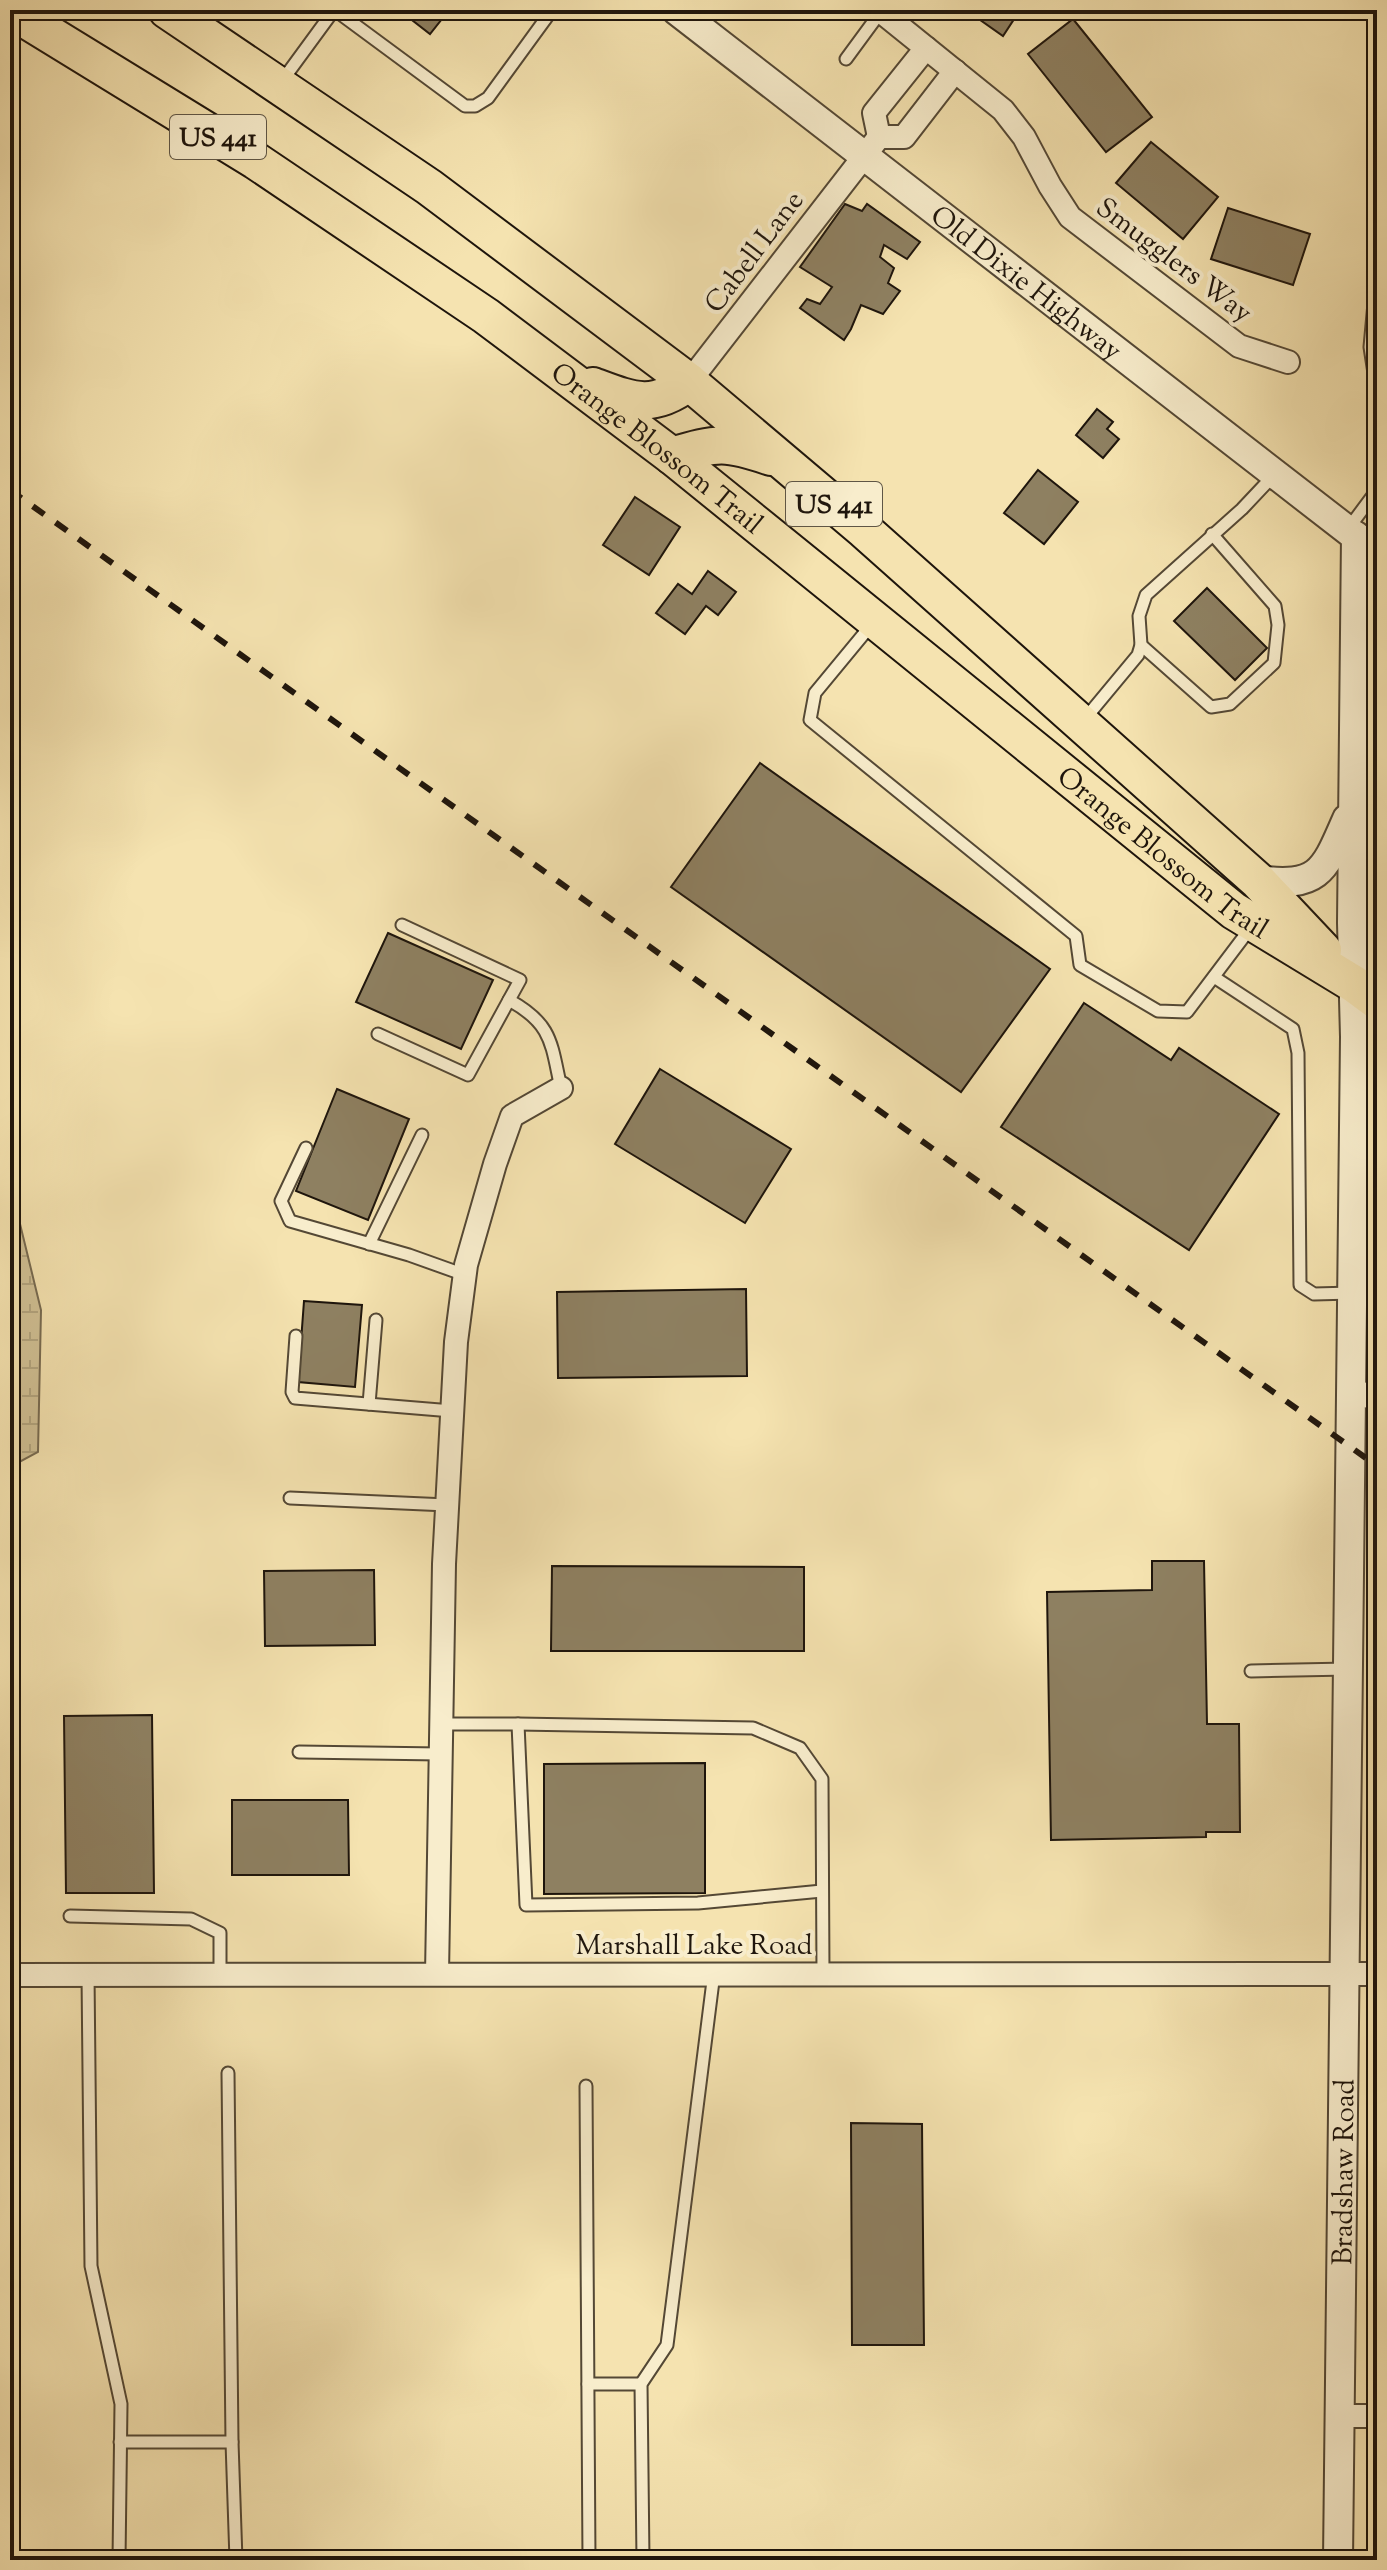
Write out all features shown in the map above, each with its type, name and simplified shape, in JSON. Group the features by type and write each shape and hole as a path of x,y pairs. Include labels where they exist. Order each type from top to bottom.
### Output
{"main road":[{"name":"Orange Blossom Trail","path":"10,10 269,169 398,255 572,379 672,456 1234,911 1365,993"},
{"name":"Orange Blossom Trail","path":"167,10 429,187 689,382 784,461 1257,880 1365,993"},
{"path":"572,379 623,398 649,401 670,397 689,382"},
{"path":"672,456 704,447 733,445 784,461"}],"street":[{"name":"Old Dixie Highway","path":"676,10 871,146 1275,474 1360,539"},
{"name":"Smugglers Way","path":"881,11 1003,110 1024,137 1070,217 1239,346 1288,362"},
{"path":"926,48 874,113 871,146 904,137 955,71"},
{"path":"893,90 923,112"},
{"name":"Cabell Lane","path":"689,382 871,146"},
{"name":"Bradshaw Road","path":"1338,2560 1348,1669 1364,1394 1352,1293 1366,1134 1365,993 1352,807 1365,705 1360,539"},
{"path":"1257,880 1284,883 1309,879 1322,869 1331,856 1352,807"},
{"path":"437,1974 447,1505 456,1342 465,1275 495,1164 512,1116 561,1088"},
{"name":"Marshall Lake Road","path":"10,1975 1377,1974"},
{"path":"1340,2416 1377,2416"}],"lane":[{"path":"279,85 334,10 465,106 475,106 488,98 548,15 532,10"},
{"path":"846,59 881,11"},
{"path":"1374,303 1370,347 1377,393"},
{"path":"1080,724 1133,662 1141,645 1139,616 1146,595 1242,509 1275,474"},
{"path":"1360,539 1377,490"},
{"path":"1141,645 1211,707 1230,704 1274,663 1278,625 1275,606 1212,534"},
{"path":"875,620 815,693 810,720 1076,936 1080,965 1158,1011 1187,1012 1255,923"},
{"path":"378,1034 468,1075 520,980 402,925"},
{"path":"1214,977 1293,1029 1298,1053 1300,1285 1314,1294 1352,1293"},
{"path":"509,1000 529,1011 549,1033 561,1088"},
{"path":"369,1244 422,1135"},
{"path":"306,1148 281,1201 290,1221 465,1275"},
{"path":"369,1404 376,1320"},
{"path":"296,1336 292,1392 295,1398 452,1411"},
{"path":"290,1498 447,1505"},
{"path":"1251,1671 1348,1669"},
{"path":"441,1724 753,1728 800,1748 822,1779 823,1974"},
{"path":"518,1724 526,1905 698,1903 822,1891"},
{"path":"299,1752 440,1754"},
{"path":"70,1916 191,1919 220,1933 220,1974"},
{"path":"643,2560 641,2384 667,2345 714,1973"},
{"path":"88,1974 91,2266 121,2404 119,2560"},
{"path":"228,2073 236,2560"},
{"path":"586,2086 589,2560"},
{"path":"588,2384 641,2384"},
{"path":"120,2442 232,2442"}],"green space":[{"path":"10,1183 41,1310 38,1452 10,1467"}],"building":[{"path":"399,10 449,10 430,34"},
{"path":"966,10 1020,10 1003,36"},
{"path":"1073,19 1152,117 1106,152 1028,54"},
{"path":"1151,142 1218,197 1183,239 1116,183"},
{"path":"845,204 862,211 867,204 920,242 907,259 884,245 880,257 894,268 888,283 900,291 883,314 861,305 844,340 800,308 807,299 820,304 832,287 800,267"},
{"path":"1228,208 1310,234 1293,285 1211,259"},
{"path":"1097,409 1113,422 1107,429 1119,439 1103,458 1076,435"},
{"path":"1038,470 1078,502 1044,544 1004,513"},
{"path":"635,497 680,527 649,575 603,545"},
{"path":"708,571 736,592 718,615 706,606 685,634 656,613 678,584 692,594"},
{"path":"1207,588 1267,648 1235,680 1174,621"},
{"path":"760,763 1050,969 961,1092 671,887"},
{"path":"388,933 493,980 461,1049 356,1002"},
{"path":"1084,1003 1171,1060 1179,1048 1279,1114 1189,1250 1001,1127"},
{"path":"660,1069 791,1149 745,1223 615,1144"},
{"path":"337,1089 409,1119 368,1220 296,1191"},
{"path":"746,1289 747,1376 558,1378 557,1292"},
{"path":"304,1301 362,1305 355,1387 298,1382"},
{"path":"1152,1561 1204,1561 1207,1724 1239,1724 1240,1832 1206,1832 1206,1837 1051,1840 1047,1592 1152,1590"},
{"path":"552,1566 804,1567 804,1651 551,1651"},
{"path":"374,1570 375,1645 265,1646 264,1571"},
{"path":"152,1715 154,1893 66,1893 64,1716"},
{"path":"705,1763 705,1893 544,1894 544,1764"},
{"path":"232,1800 348,1800 349,1875 232,1875"},
{"path":"851,2123 922,2124 924,2345 852,2345"}],"railway":[{"path":"10,490 1377,1466"}]}
